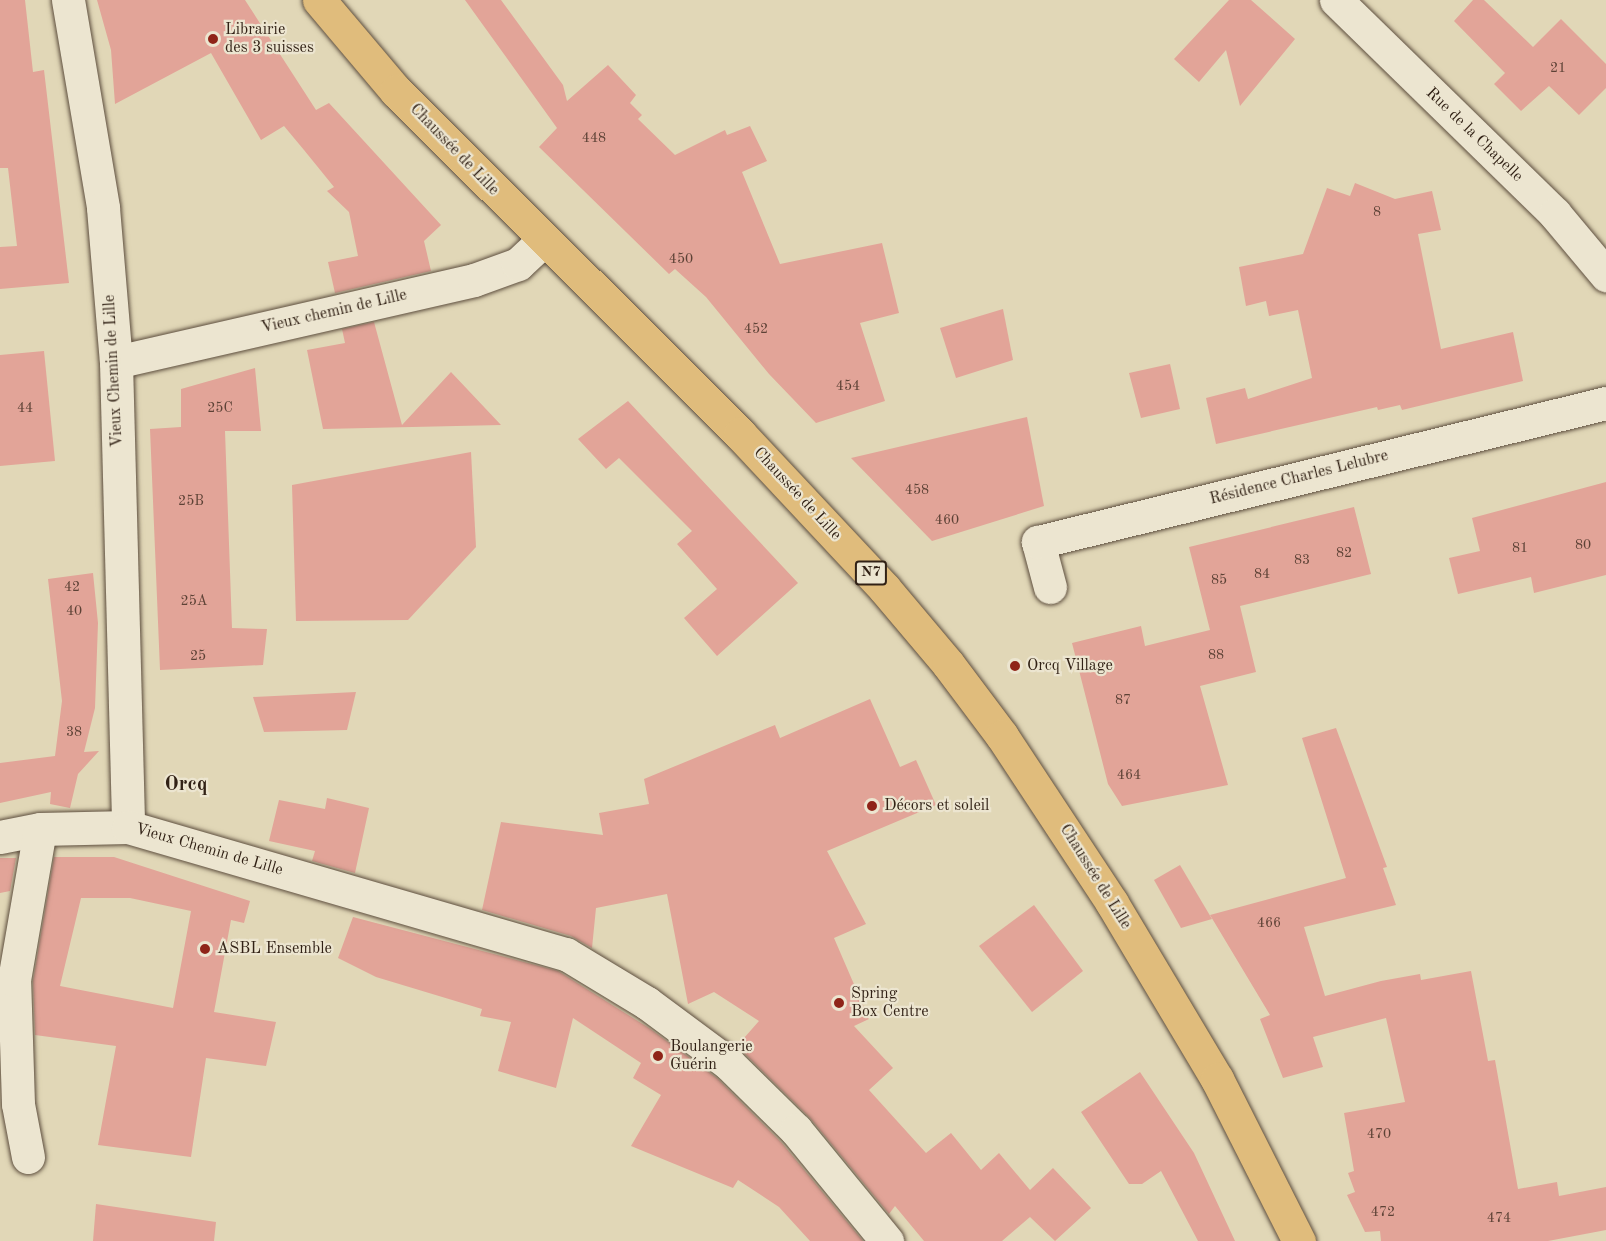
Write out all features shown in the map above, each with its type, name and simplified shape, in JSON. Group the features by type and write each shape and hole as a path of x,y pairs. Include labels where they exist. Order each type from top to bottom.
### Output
{"main road":[{"name":"Chaussée de Lille","path":"319,0 396,91 543,241 740,434 884,588 948,664 1002,736 1112,903 1217,1079 1299,1241"}],"street":[{"name":"Vieux Chemin de Lille","path":"68,0 103,208 116,362 128,827 566,954 647,1002 729,1064 796,1130 887,1241"},
{"name":"Rue de la Chapelle","path":"1336,0 1555,214 1606,275"},
{"name":"Vieux chemin de Lille","path":"116,362 474,280 518,264 543,241"},
{"name":"Résidence Charles Lelubre","path":"1050,587 1038,542 1606,403"},
{"path":"0,837 40,829 128,827"},
{"path":"28,1157 18,1104 15,980 40,829"}],"building":[{"path":"0,0 25,0 33,72 44,70 69,283 0,289 0,247 17,246 8,168 0,168"},
{"path":"97,0 245,0 316,110 329,103 441,225 424,241 431,271 335,293 328,262 358,256 349,212 327,191 334,187 304,150 284,126 261,140 211,53 115,104 111,50"},
{"path":"465,0 501,0 563,85 567,101 608,65 636,95 630,103 642,115 638,119 675,155 725,130 727,135 750,126 767,161 742,172 780,264 882,243 899,313 860,323 885,401 816,423 769,374 706,297 675,269 669,274 539,147 557,128"},
{"path":"1229,0 1251,0 1295,39 1240,106 1226,50 1199,82 1174,59"},
{"path":"1473,0 1484,0 1533,47 1561,19 1606,64 1606,88 1579,115 1549,86 1521,111 1494,84 1505,73 1454,21"},
{"path":"1355,183 1395,199 1432,191 1441,230 1418,234 1441,349 1513,332 1523,381 1402,410 1400,405 1378,410 1377,407 1216,444 1206,398 1245,388 1248,399 1312,378 1298,310 1269,316 1266,301 1246,306 1239,267 1303,254 1327,188 1350,196"},
{"path":"1003,309 1013,360 956,378 940,328"},
{"path":"374,322 402,425 451,372 501,425 323,429 307,350 345,343 342,329"},
{"path":"44,351 55,461 0,466 0,355"},
{"path":"1170,364 1180,409 1141,418 1129,373"},
{"path":"255,368 261,431 225,431 232,628 267,629 263,665 160,670 150,429 181,427 181,389"},
{"path":"628,401 798,583 717,656 684,618 717,589 677,544 692,531 619,458 606,469 578,439"},
{"path":"1027,417 1044,506 932,541 851,458"},
{"path":"471,452 476,547 408,620 296,621 292,485"},
{"path":"1606,482 1606,575 1534,593 1531,577 1458,594 1449,558 1480,551 1472,518"},
{"path":"1354,507 1371,574 1240,606 1256,672 1200,686 1228,785 1122,806 1108,784 1072,643 1141,626 1145,646 1210,630 1189,547"},
{"path":"93,573 98,623 95,708 84,752 99,751 78,774 70,808 50,804 51,792 0,803 0,763 55,756 62,701 48,579"},
{"path":"356,692 347,730 264,732 253,697"},
{"path":"870,699 900,767 916,760 936,805 827,851 866,924 834,938 869,1019 854,1026 893,1068 869,1090 926,1153 951,1133 981,1170 999,1153 1030,1190 1053,1168 1091,1208 1055,1241 1030,1217 1002,1241 924,1241 895,1206 889,1214 810,1118 737,1046 759,1021 714,992 688,1004 667,894 596,908 592,948 571,936 482,910 501,822 603,835 599,813 649,804 644,779 775,725 780,738"},
{"path":"1336,728 1387,867 1383,868 1396,905 1304,927 1325,996 1381,981 1420,974 1421,980 1471,971 1488,1061 1495,1060 1518,1189 1557,1182 1559,1196 1606,1187 1606,1230 1548,1241 1381,1241 1380,1231 1365,1232 1347,1195 1355,1192 1348,1173 1354,1171 1344,1113 1405,1102 1386,1018 1313,1037 1323,1067 1283,1078 1260,1019 1270,1015 1210,915 1346,878 1302,738"},
{"path":"327,798 369,808 355,873 312,861 315,851 269,841 279,800 325,809"},
{"name":"ASBL Ensemble","path":"54,857 114,857 250,901 244,923 231,920 214,1012 276,1022 266,1066 206,1058 191,1157 98,1145 116,1046 35,1035 33,981","holes":["81,898 130,898 191,911 173,1008 60,986"]},
{"path":"0,858 16,858 10,891 0,893"},
{"path":"1180,865 1212,919 1181,928 1154,880"},
{"path":"1034,905 1083,971 1032,1012 979,946"},
{"path":"353,917 558,971 649,1028 717,1078 782,1143 863,1241 810,1241 779,1207 738,1180 733,1188 631,1146 661,1095 633,1078 641,1063 573,1018 556,1088 498,1071 511,1022 480,1016 482,1009 376,977 338,958"},
{"path":"1140,1072 1194,1153 1235,1241 1198,1241 1161,1171 1142,1184 1129,1184 1081,1112"},
{"path":"96,1204 216,1222 214,1241 93,1241"}],"place":[{"name":"Librairie des 3 suisses","path":"213,39"},
{"name":"Orcq Village","path":"1015,666"},
{"name":"Décors et soleil","path":"872,806"},
{"name":"ASBL Ensemble","path":"205,949"},
{"name":"Spring Box Centre","path":"839,1003"},
{"name":"Boulangerie Guérin","path":"658,1056"}],"district":[{"name":"Orcq","path":"186,785"}]}
